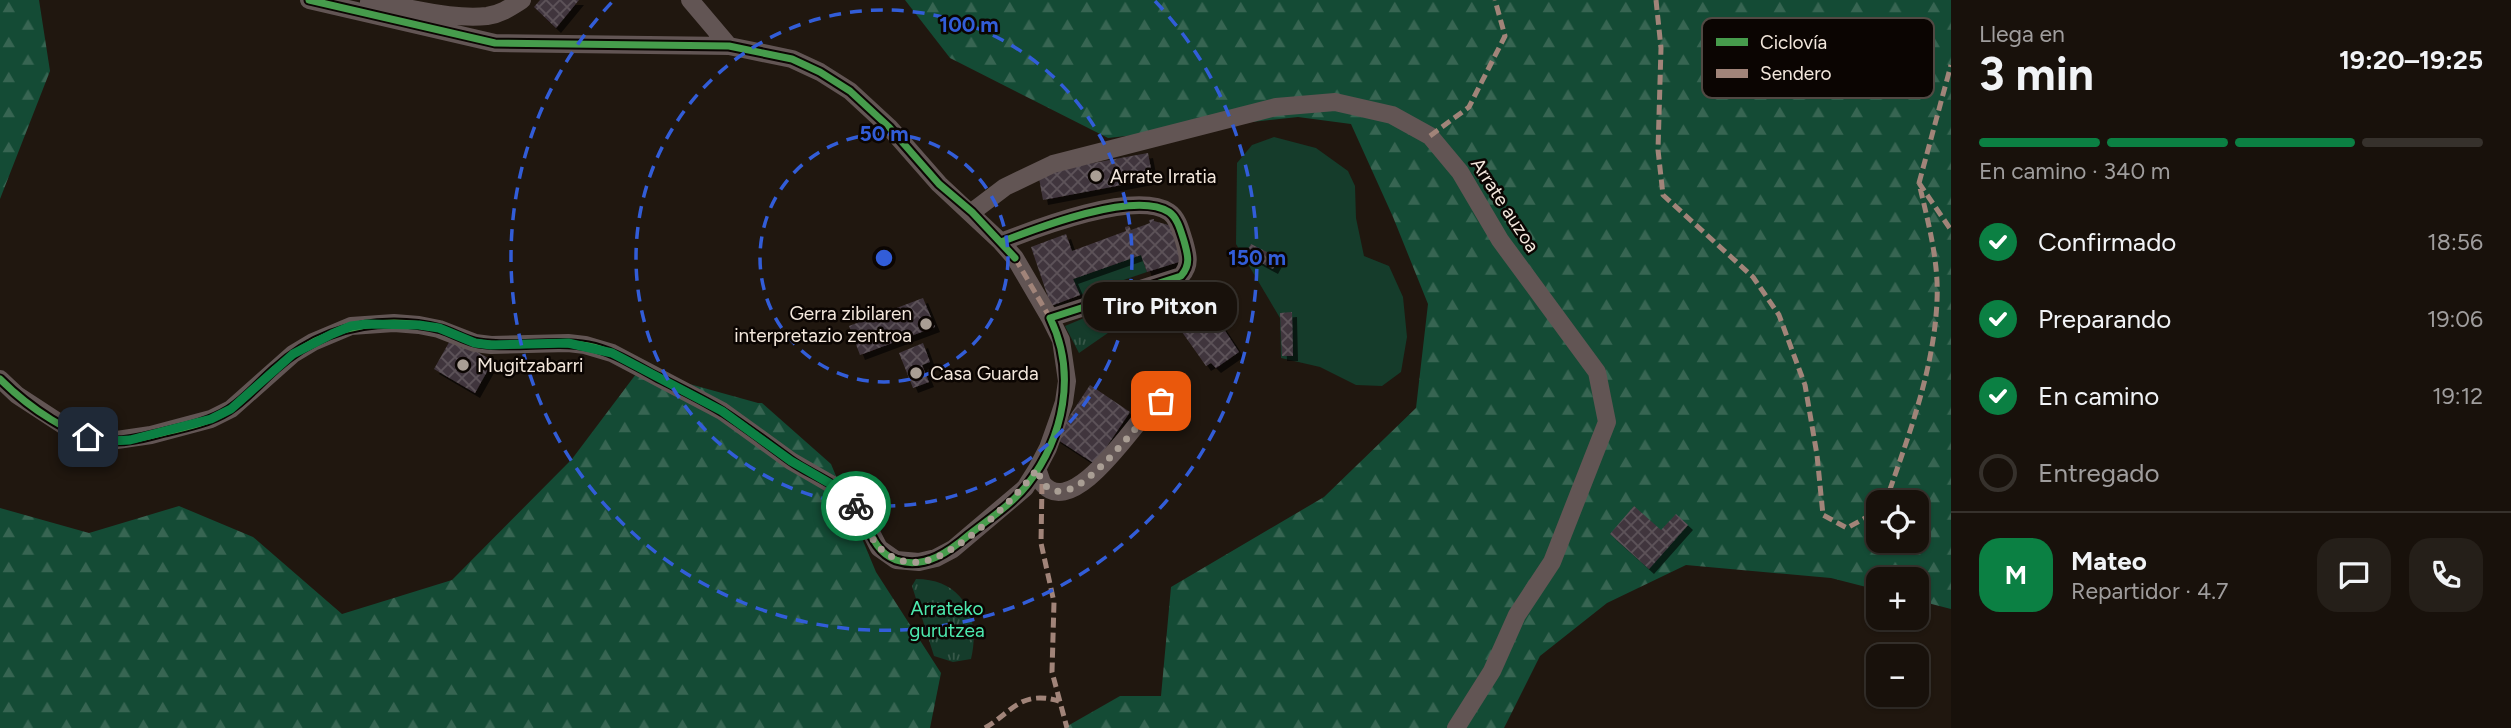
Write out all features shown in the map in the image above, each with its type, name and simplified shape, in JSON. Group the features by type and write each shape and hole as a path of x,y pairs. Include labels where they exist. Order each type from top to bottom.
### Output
{"street":[{"path":"0,379 17,395 69,429 88,437 110,441 151,435 211,419 231,409 293,354 313,342 351,326 406,324 439,328 475,343 491,345 585,345 612,353 722,411 791,461 836,487 859,509 879,548 896,560 919,562 936,558 953,549 1040,477 1064,402 1067,381 1061,340 1050,318 1016,258 972,212 939,184 889,127 849,91 820,72 792,59 729,46 495,43 309,0"},
{"path":"337,5 370,2 458,15 488,16 506,10 522,0"},
{"path":"690,0 729,46"},
{"name":"Arrate auzoa","path":"972,212 1005,187 1053,164 1276,107 1335,102 1392,115 1430,136 1460,172 1500,240 1597,372 1607,422 1552,562 1517,614 1492,671 1456,728"},
{"path":"1001,242 1059,220 1122,207 1153,206 1171,213 1178,225 1189,262 1181,276 1050,318"},
{"path":"1040,477 1054,491 1078,487 1094,474 1149,410 1161,401"}],"green space":[{"path":"0,0 39,0 50,71 0,199"},
{"path":"905,0 1951,0 1951,609 1929,603 1929,567 1866,567 1866,587 1831,578 1686,565 1607,603 1540,656 1504,728 1064,728 1120,696 1161,696 1171,587 1324,497 1416,408 1428,304 1393,217 1351,124 1298,117 1108,138 950,58"},
{"path":"1274,137 1316,148 1348,171 1355,186 1356,218 1364,256 1389,266 1403,297 1407,337 1401,372 1382,386 1356,385 1320,367 1281,358 1280,318 1236,244 1237,163 1252,145"},
{"path":"1141,255 1147,272 1080,295 1073,279"},
{"path":"1178,279 1180,283 1079,353 1065,326"},
{"path":"639,370 762,403 831,464 876,572 941,673 930,728 0,728 0,508 89,533 179,506 253,537 342,614 452,580 572,459"},
{"name":"Arrateko gurutzea","path":"916,579 946,586 957,593 965,603 973,629 971,659 953,662 934,656 912,586"}],"building":[{"path":"540,0 579,0 556,28 534,7"},
{"name":"Arrate Irratia","path":"1148,153 1153,179 1043,200 1038,173"},
{"path":"1154,219 1172,226 1182,261 1147,272 1141,255 1073,279 1080,295 1051,306 1031,247 1066,234 1072,251 1126,231 1125,227 1129,226 1131,230"},
{"path":"1251,244 1279,258 1273,269 1245,254"},
{"path":"923,298 935,327 860,355 849,326"},
{"path":"1202,302 1210,313 1212,311 1239,352 1216,368 1211,363 1206,366 1182,332 1190,326 1185,318"},
{"path":"1292,312 1293,356 1282,356 1280,313"},
{"name":"Mugitzabarri","path":"452,337 493,361 475,393 434,369"},
{"name":"Casa Guarda","path":"923,343 930,362 922,365 929,382 913,388 899,353"},
{"path":"1090,385 1130,412 1095,464 1055,438"},
{"path":"1634,506 1661,530 1676,514 1688,525 1649,569 1610,534"}],"marked path":[{"path":"1430,136 1469,107 1505,36 1495,0"},
{"path":"1656,0 1661,48 1658,150 1663,195 1753,277 1779,315 1805,385 1817,455 1823,515 1847,528 1866,518"},
{"path":"1919,183 1951,65"},
{"path":"1890,490 1926,375 1935,326 1936,271 1919,183 1951,230"},
{"path":"1015,258 1050,318"},
{"path":"1042,484 1041,543 1054,602 1052,672 1067,728"},
{"path":"985,728 1026,700 1046,698 1059,701"}],"cycle path":[{"path":"309,0 495,43 729,46 792,59 820,72 850,91 889,127 939,184 972,212 1015,258"},
{"path":"0,379 23,400 66,428 96,439 118,441 182,428 214,418 235,406 301,349 330,335 361,326 394,323 423,325 474,342 493,345 561,343 588,346 624,359 723,412 796,464 848,496 857,506 876,544 888,556 917,563 927,561 954,547 1000,511 1021,492 1040,466 1058,426 1064,382 1063,361 1050,318 1181,276 1188,260 1177,221 1169,212 1153,206 1110,208 1038,228 1001,242"}],"way so far":[{"path":"856,506 879,548 896,560 919,562 936,558 953,549 1025,488 1037,469 1042,484 1054,491 1078,487 1094,474 1149,410 1161,401"}],"place":[{"name":"Arrate Irratia","path":"1096,176"},
{"name":"Gerra zibilaren interpretazio zentroa","path":"926,324"},
{"name":"Mugitzabarri","path":"463,365"},
{"name":"Casa Guarda","path":"916,373"},
{"name":"Tiro Pitxon","path":"1161,401"}],"route":[{"path":"88,437 110,441 130,440 211,419 231,409 277,367 313,342 351,326 394,323 419,325 439,328 475,343 568,343 612,353 722,411 791,461 836,487 856,506"}]}
